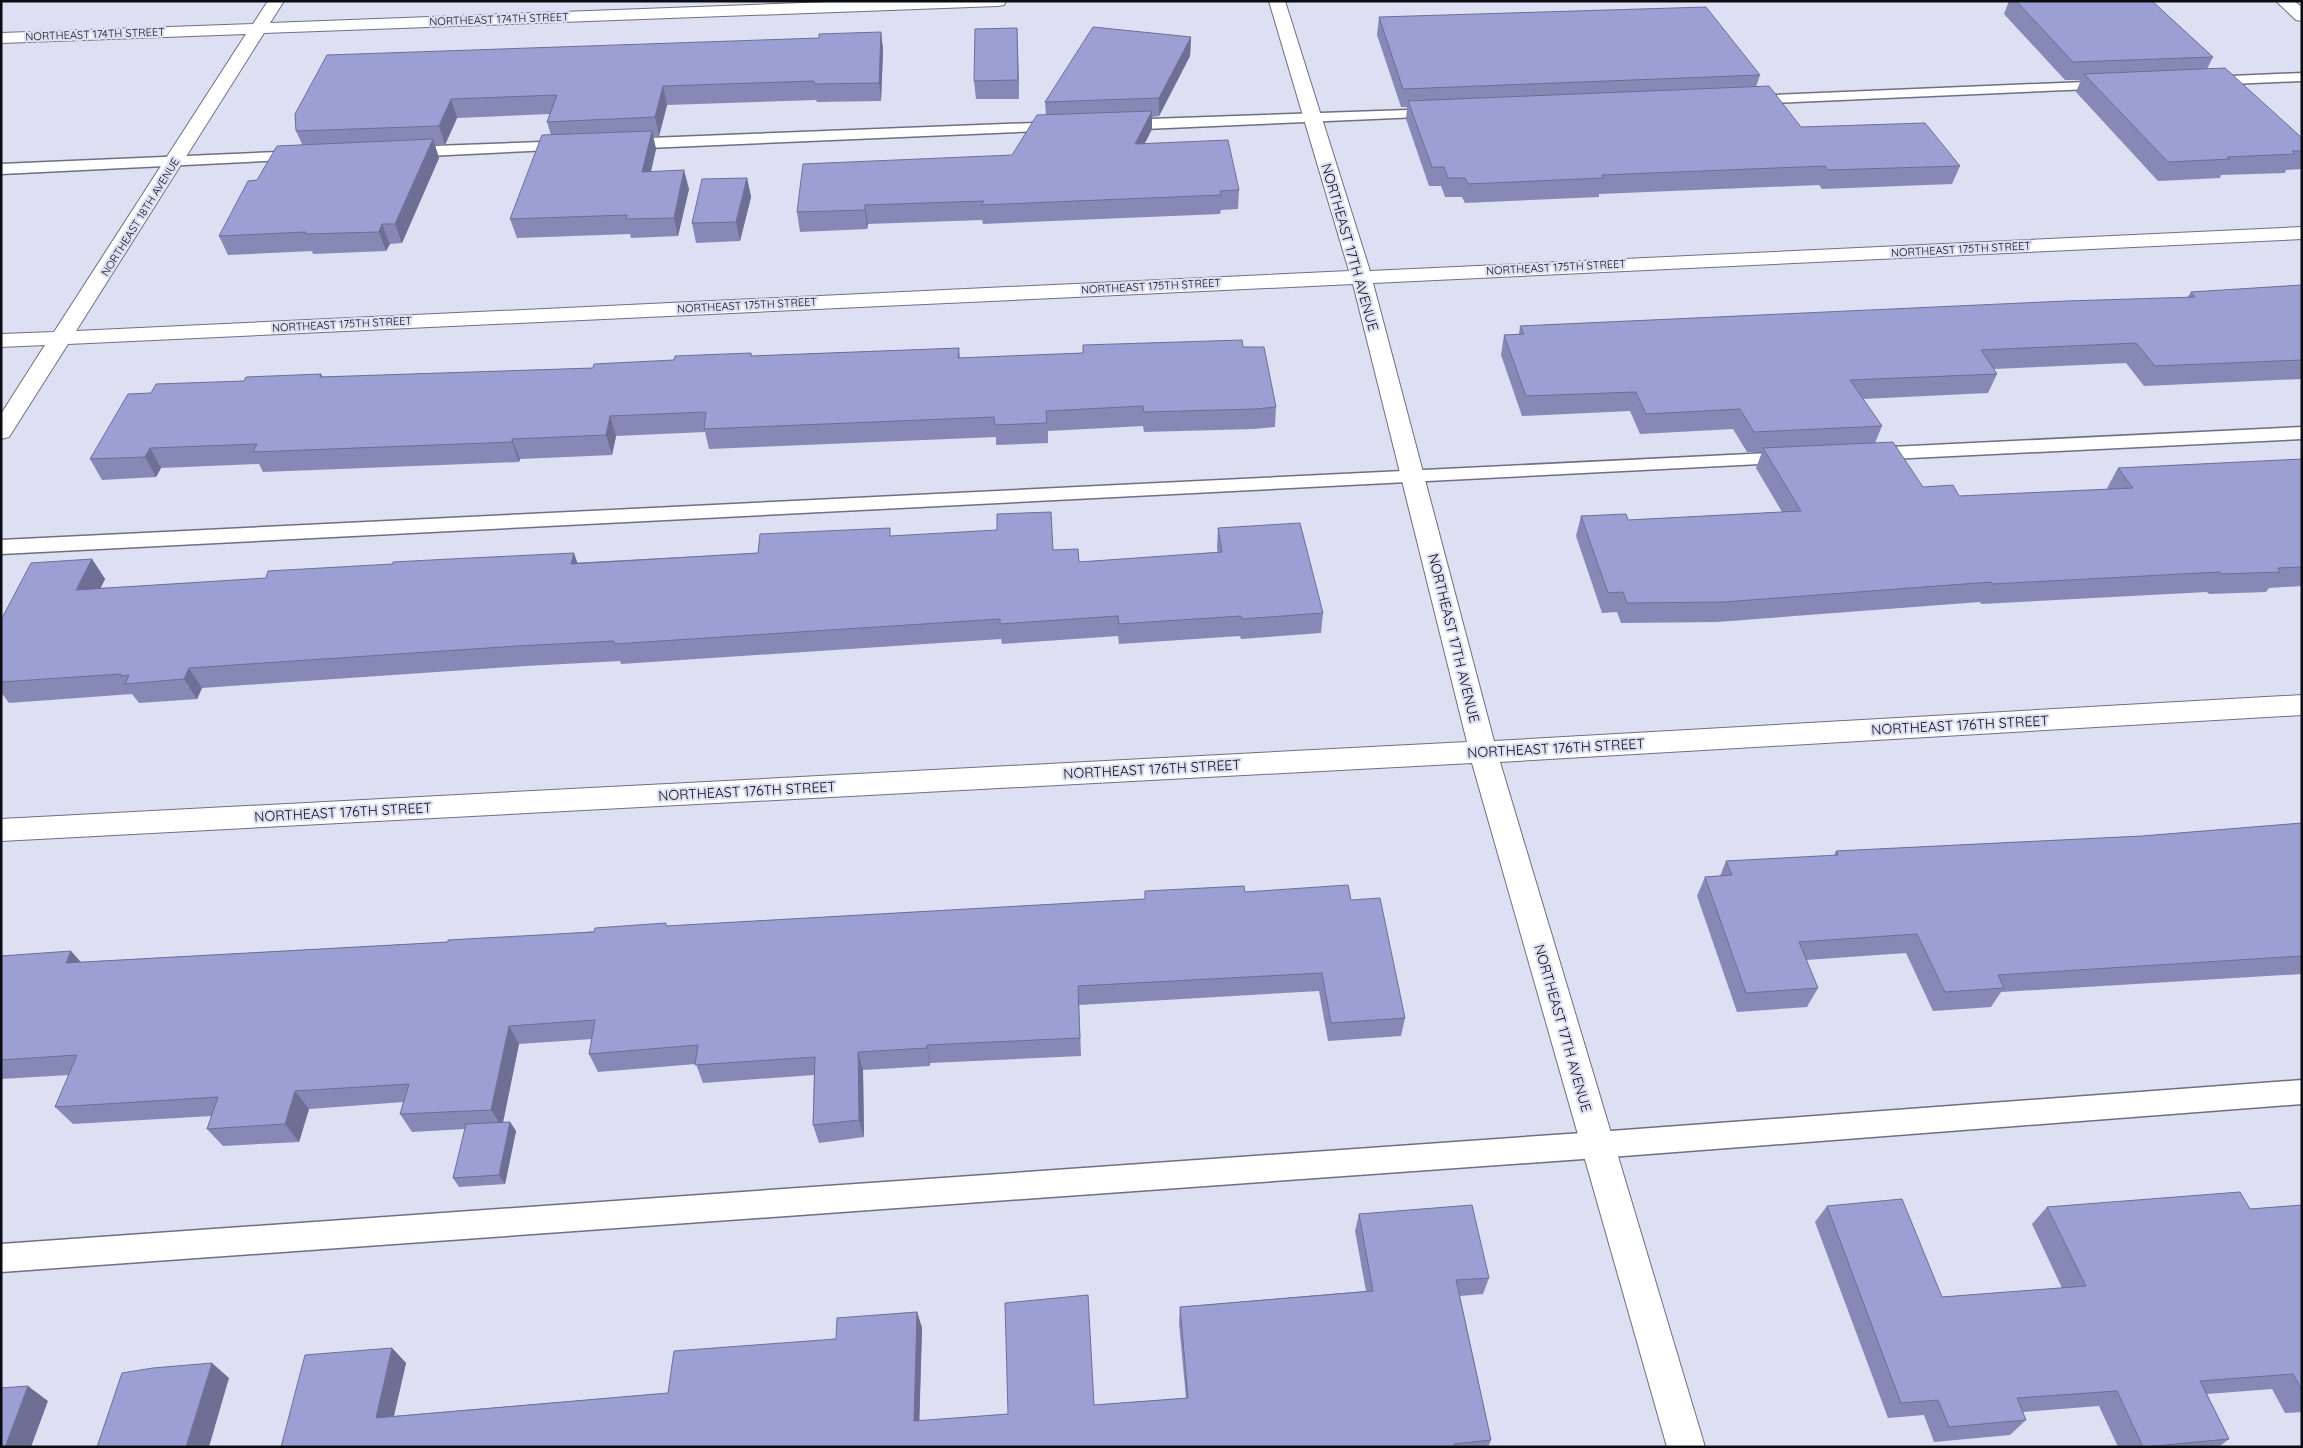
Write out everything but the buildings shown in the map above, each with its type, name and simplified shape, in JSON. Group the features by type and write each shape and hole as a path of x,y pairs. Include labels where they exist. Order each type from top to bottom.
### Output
{"street":[{"name":"NORTHEAST 18TH AVENUE","path":"1,432 63,338 276,1"},
{"name":"NORTHEAST 174TH STREET","path":"1,38 998,1"},
{"name":"NORTHEAST 17TH AVENUE","path":"1277,1 1360,276 1483,752 1686,1447"},
{"path":"2284,1 2302,16"},
{"name":"NORTHEAST 175TH STREET","path":"1,341 2302,233"},
{"name":"NORTHEAST 176TH STREET","path":"1,830 1483,752 2302,705"}],"lane":[{"path":"2193,82 2302,77"},
{"path":"1738,100 2124,84"},
{"path":"1103,126 1451,112"},
{"path":"604,144 1073,127"},
{"path":"395,152 584,145"},
{"path":"1,169 315,156"},
{"path":"1847,455 2302,433"},
{"path":"1,547 1808,457"},
{"path":"1,1258 1598,1145 2302,1092"}]}
